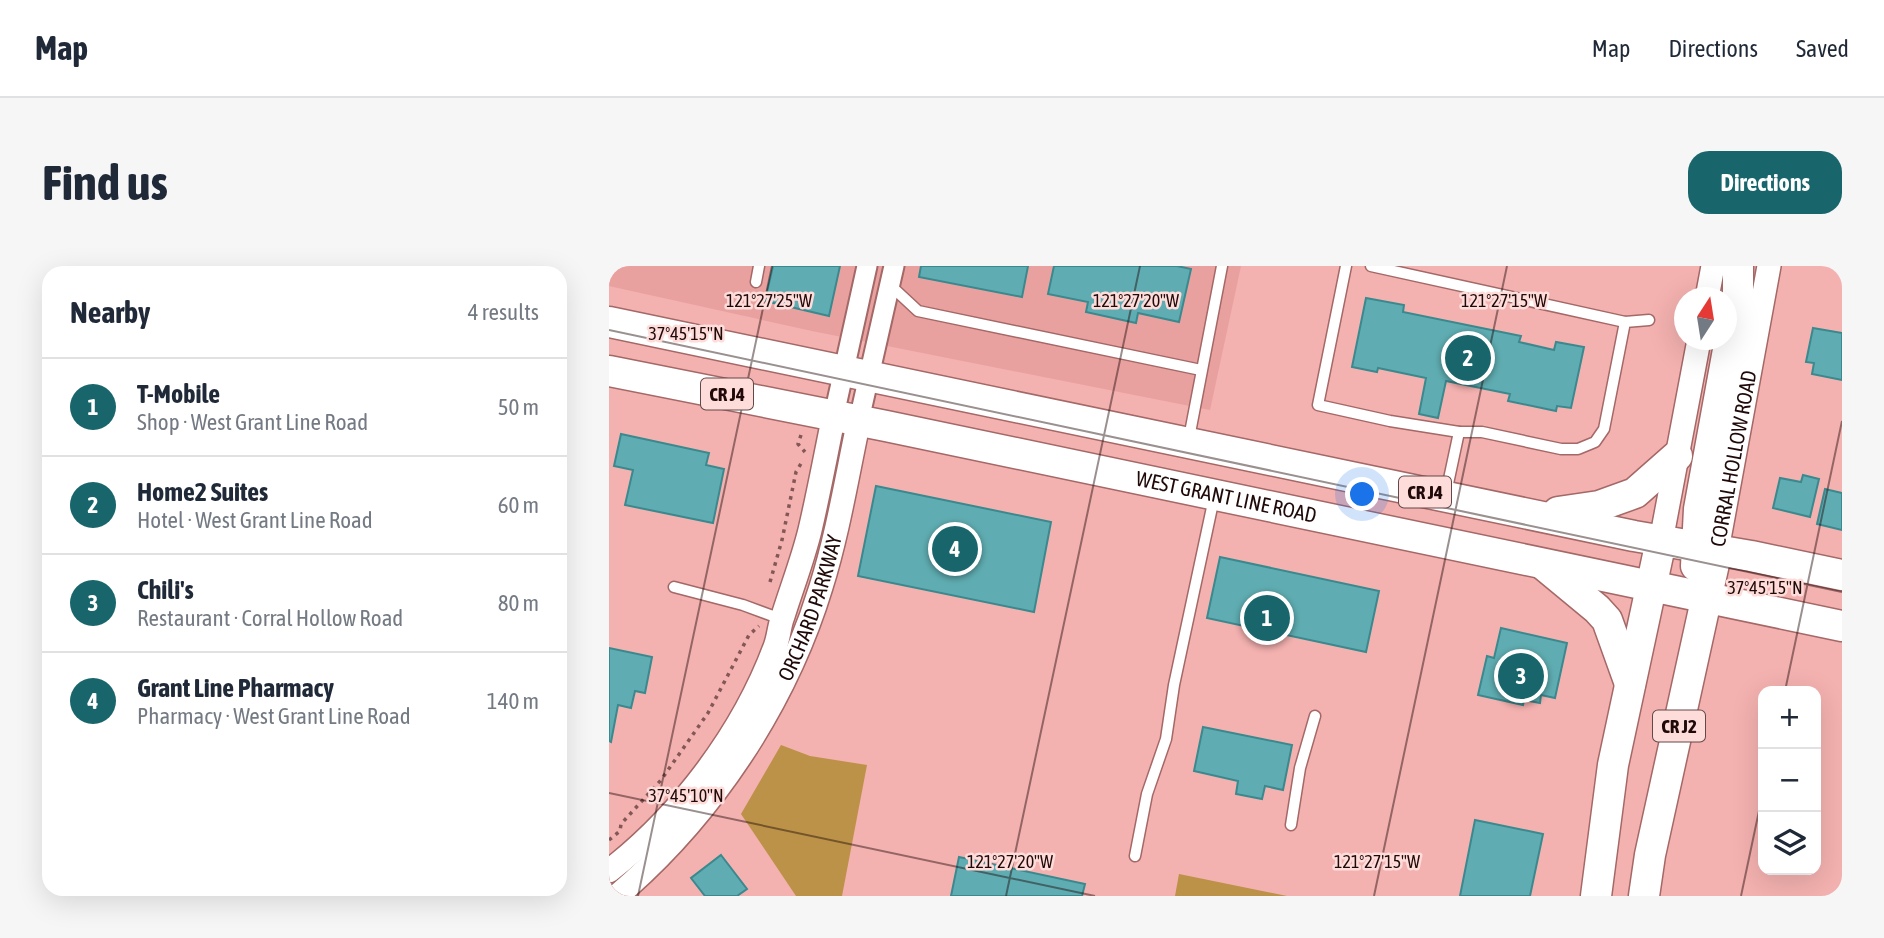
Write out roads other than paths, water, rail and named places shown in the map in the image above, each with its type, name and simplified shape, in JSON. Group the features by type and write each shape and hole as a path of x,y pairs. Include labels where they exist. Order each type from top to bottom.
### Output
{"main road":[{"path":"1706,549 1699,509 1738,295 1738,266"},
{"name":"CR J4","path":"609,322 1661,541 1842,575"},
{"name":"WEST GRANT LINE ROAD","path":"609,371 847,418 1842,626"},
{"path":"1537,515 1599,506 1621,499 1635,493 1677,456"},
{"name":"CR J2","path":"1596,896 1613,765 1661,541"},
{"name":"CORRAL HOLLOW ROAD","path":"1644,896 1650,855 1708,597 1706,549"},
{"path":"1542,564 1607,620 1630,684"}],"street":[{"path":"857,373 867,266"},
{"path":"1709,287 1713,266"},
{"name":"CORRAL HOLLOW ROAD","path":"1706,549 1769,266"},
{"name":"ORCHARD PARKWAY","path":"628,893 706,804 766,715 801,642 830,556 847,418 857,373 892,276"},
{"name":"CR J2","path":"1661,541 1697,350"},
{"name":"ORCHARD PARKWAY","path":"611,866 652,834 682,802 730,736 762,678 776,645 810,529 847,418"},
{"path":"611,866 628,893"}],"lane":[{"path":"756,282 759,266"},
{"path":"1188,442 1222,266"},
{"path":"1346,266 1318,405 1390,421 1459,432 1482,432 1560,449 1578,449 1595,442 1604,429 1625,322"},
{"path":"1371,266 1625,322 1649,320"},
{"path":"892,276 919,311 1201,370"},
{"path":"1446,496 1459,432"},
{"path":"1135,856 1147,794 1166,739 1174,685 1214,495"},
{"path":"674,587 743,604 782,619"},
{"path":"1291,825 1300,768 1315,716"}],"place":[{"name":"Home2 Suites","path":"1468,358"},
{"name":"Grant Line Pharmacy","path":"955,549"},
{"name":"T-Mobile","path":"1267,618"},
{"name":"Chili's","path":"1521,676"}]}
